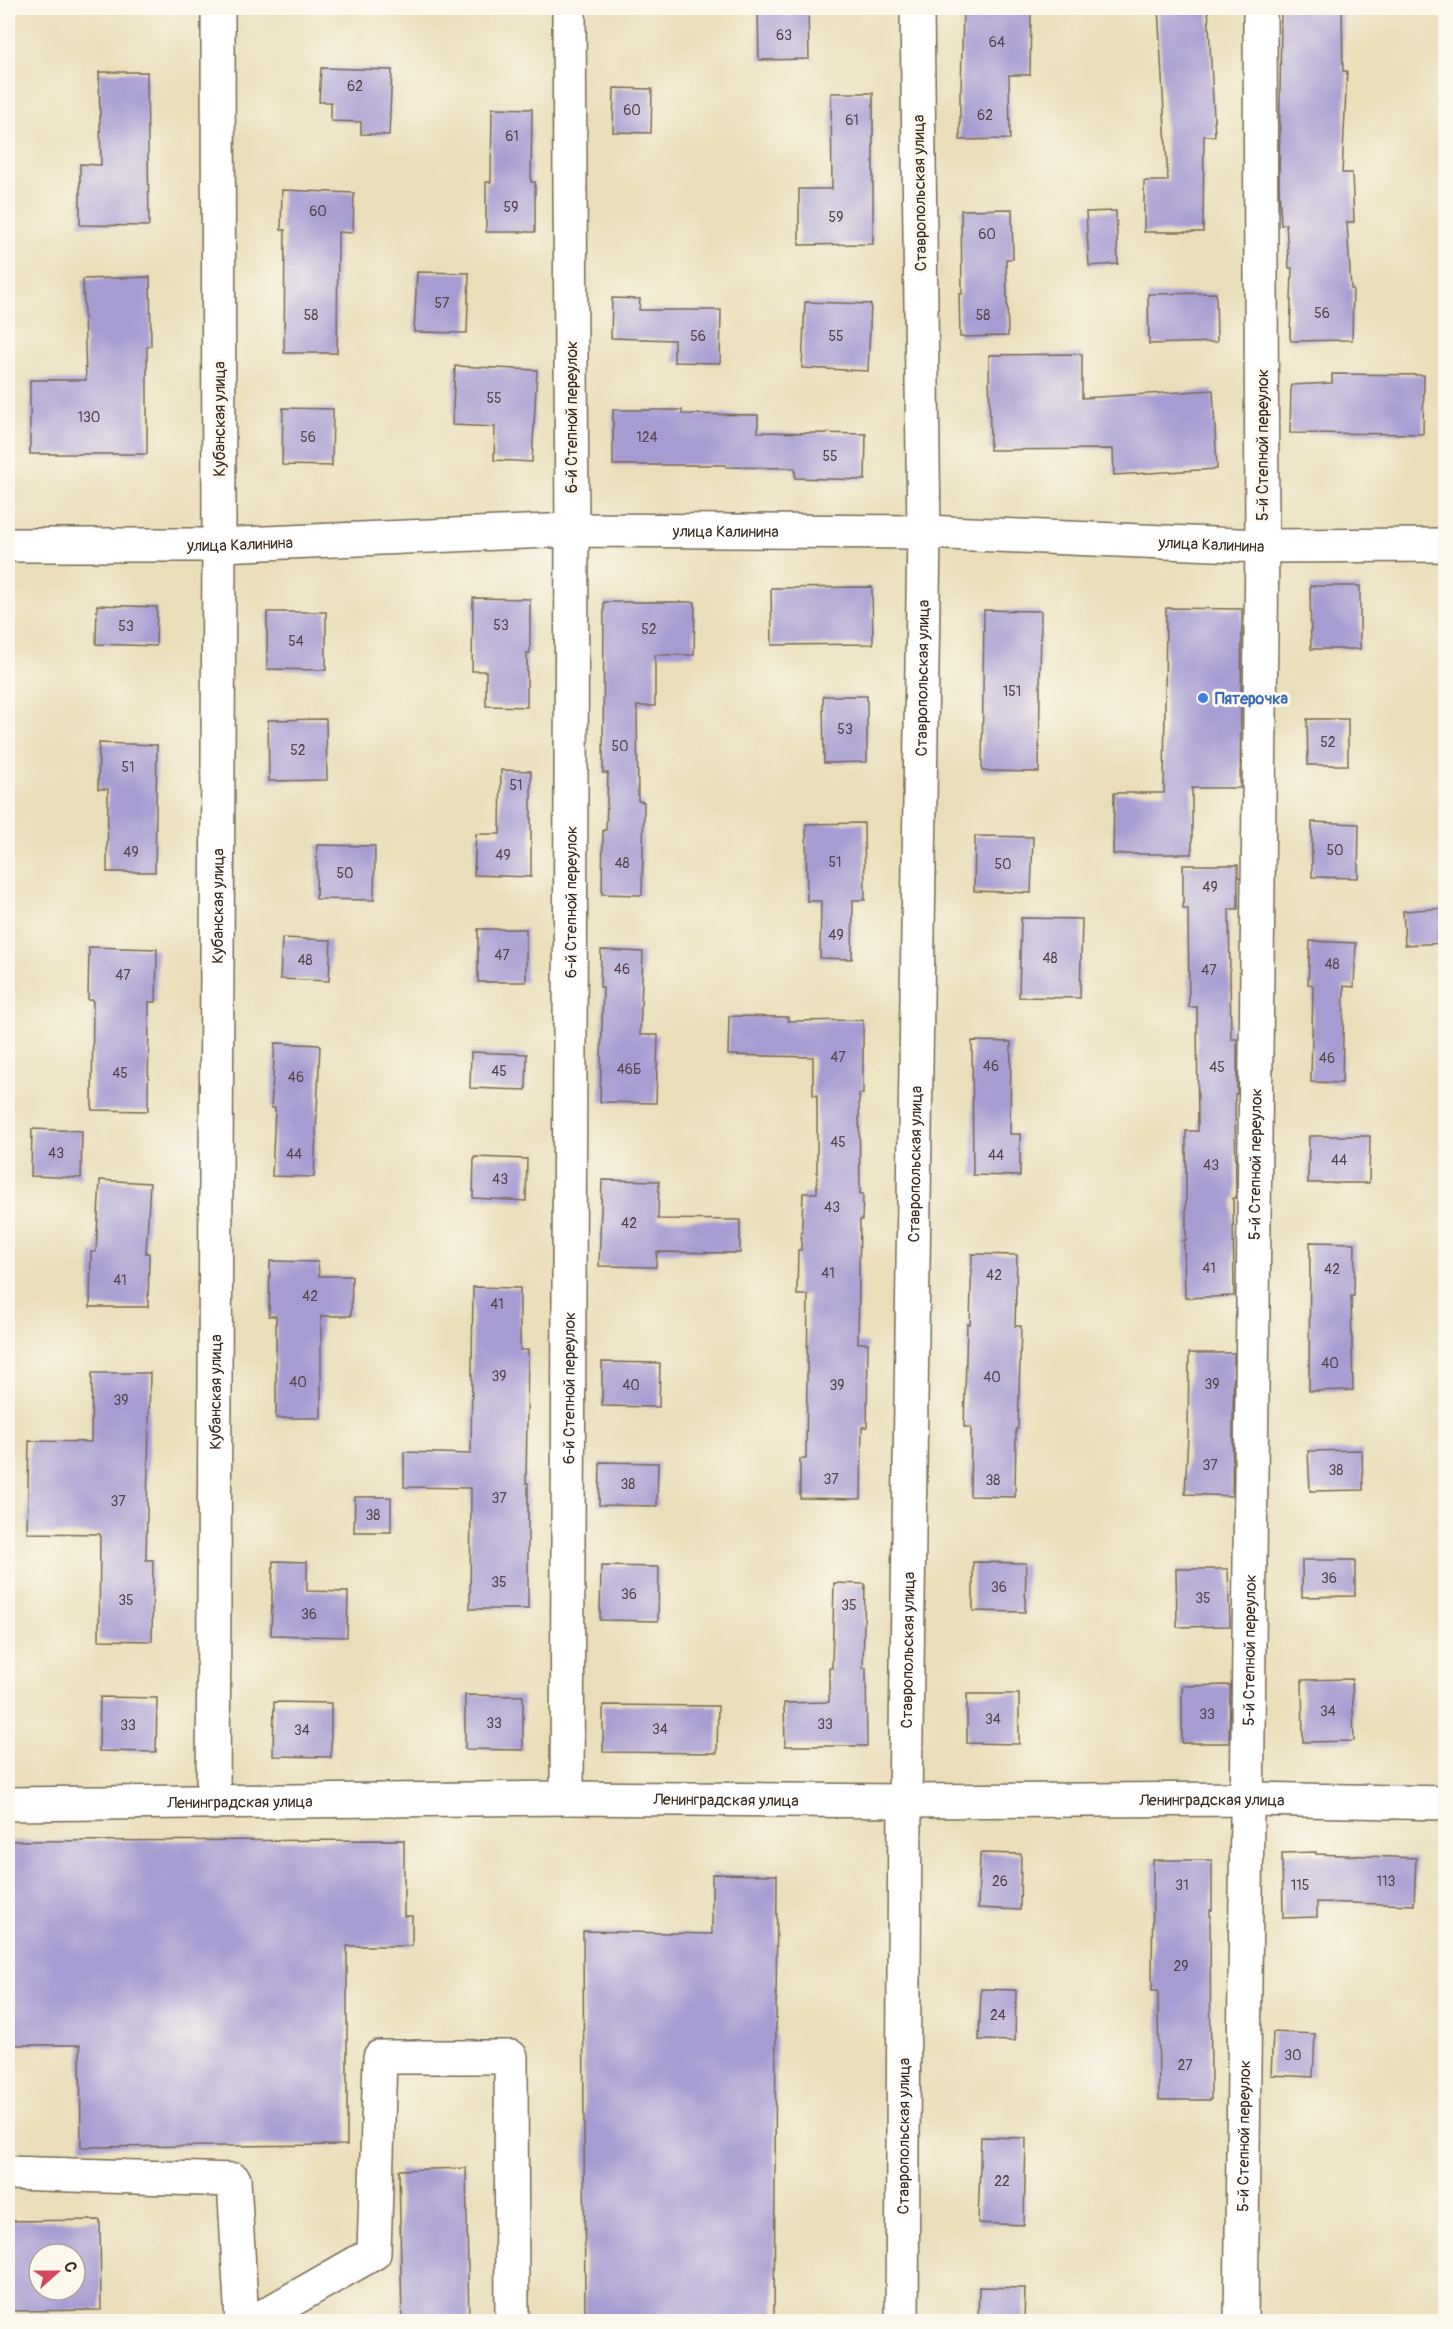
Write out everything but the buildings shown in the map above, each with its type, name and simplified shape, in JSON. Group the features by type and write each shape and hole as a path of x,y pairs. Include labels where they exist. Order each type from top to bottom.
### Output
{"street":[{"name":"Кубанская улица","path":"213,1803 219,545 218,8"},
{"name":"6-й Степной переулок","path":"567,1798 572,530 569,8"},
{"name":"Ставропольская улица","path":"902,2322 905,1801 924,532 917,8"},
{"name":"5-й Степной переулок","path":"1241,2322 1249,1799 1262,546 1260,8"},
{"name":"улица Калинина","path":"8,545 219,545 572,530 924,532 1262,546 1446,545"},
{"name":"Ленинградская улица","path":"8,1804 567,1798 905,1801 1249,1799 1446,1803"},
{"path":"253,2322 374,2253 380,2057 512,2057 512,2322"},
{"path":"8,2173 234,2180 243,2322"}],"place":[{"name":"Пятерочка","path":"1203,698"}]}
